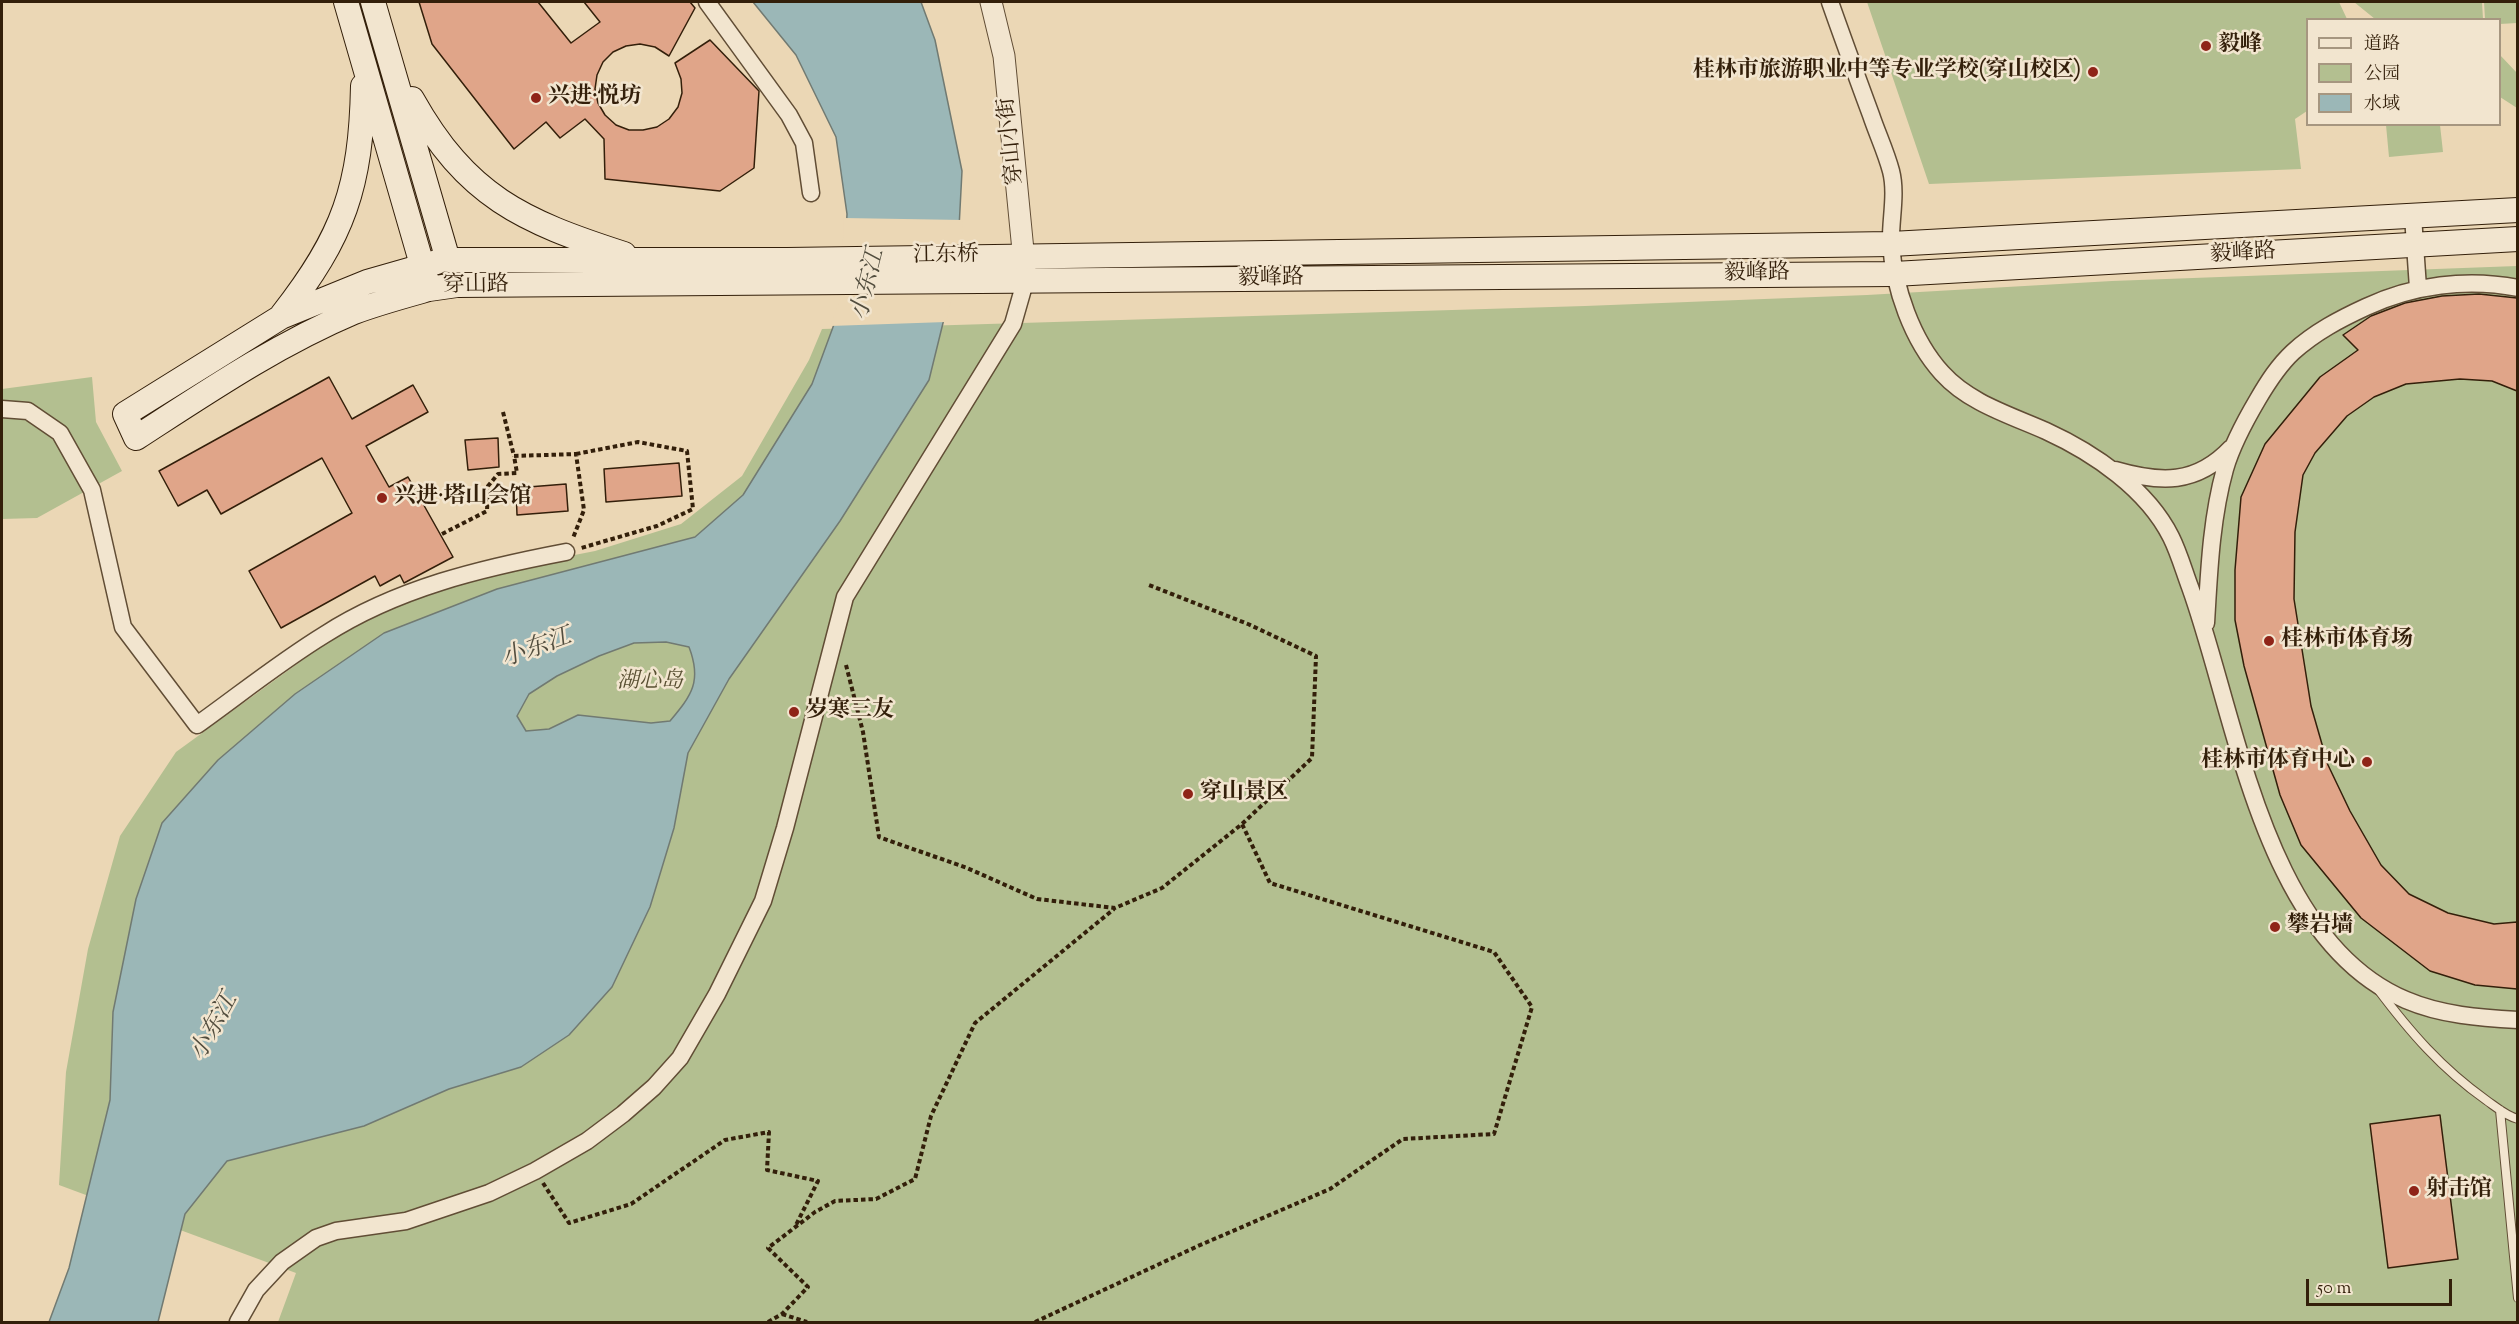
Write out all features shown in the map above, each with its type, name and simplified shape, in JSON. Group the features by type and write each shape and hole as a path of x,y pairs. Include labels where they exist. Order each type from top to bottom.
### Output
{"main road":[{"name":"穿山路","path":"346,2 425,277 457,285 786,272"},
{"name":"穿山路","path":"373,2 448,260 647,261 786,272"},
{"path":"281,317 318,267 352,192 362,127 363,59"},
{"path":"390,61 428,129 446,153 497,199 522,215 557,232 647,261"},
{"name":"毅峰路","path":"998,256 1891,244 2517,210"},
{"name":"毅峰路","path":"996,282 1894,274 2517,239"},
{"name":"江东桥","path":"786,272 998,256"},
{"path":"425,277 338,292 281,317 124,414 136,438 258,360 425,277 448,260 457,285"},
{"name":"江东桥","path":"786,272 996,282"}],"street":[{"path":"707,2 789,116 804,143 811,193"},
{"name":"穿山小街","path":"991,2 1004,56 1026,256 1025,282"},
{"path":"1830,2 1892,174 1891,244 1894,274 1910,322 1922,346 1940,371 1957,388 1989,407 2079,448 2108,468 2154,509 2172,538 2205,630 2268,836 2290,884 2333,946 2374,984 2407,1000 2449,1013 2517,1020"},
{"path":"2413,216 2418,288"},
{"path":"238,1323 256,1290 282,1262 316,1238 336,1230 406,1221 489,1193 535,1171 587,1141 654,1087 680,1058 699,1028 763,902 785,828 844,597 1013,324 1025,282"},
{"path":"2205,630 2219,497 2234,444 2273,374 2293,352 2332,323 2383,299 2418,288 2496,284 2517,288"},
{"path":"2,409 28,411 60,433 92,490 123,627 197,725 324,635 357,616 404,595 451,579 496,566 566,552"},
{"path":"2108,468 2146,478 2181,478 2219,460 2234,444"}],"lane":[{"path":"2374,984 2408,1029 2453,1077 2500,1110 2517,1119"},
{"path":"2500,1110 2517,1298"}],"path":[{"path":"442,534 487,511 488,486 498,474 517,473 503,412"},
{"path":"514,456 576,454 638,442 687,451 693,509 657,526 566,552"},
{"path":"566,552 584,510 576,454"},
{"path":"768,1323 782,1314 808,1287 768,1248 815,1212 836,1201 876,1199 915,1179 932,1116 975,1023 1115,908 1162,888 1242,824 1312,758 1316,656 1248,624 1149,585"},
{"path":"844,658 863,732 879,837 967,868 1037,899 1115,908"},
{"path":"1035,1323 1198,1246 1330,1189 1403,1138 1494,1134 1532,1007 1494,952 1270,883 1242,824"},
{"path":"535,1171 570,1223 631,1204 725,1140 769,1132 767,1170 818,1181 795,1228"},
{"path":"782,1314 807,1323"}],"green space":[{"name":"桂林市旅游职业中等专业学校(穿山校区)","path":"1867,2 2339,2 2347,18 2306,18 2306,112 2295,119 2301,169 1929,184"},
{"path":"2354,2 2482,2 2483,18 2374,18"},
{"path":"2484,2 2517,2 2517,23 2501,24 2501,18 2485,18"},
{"path":"2501,56 2517,73 2517,108 2501,98"},
{"path":"2386,126 2440,126 2443,152 2389,157"},
{"name":"穿山景区","path":"2517,266 2517,1322 278,1322 296,1273 59,1185 66,1072 88,949 120,836 176,752 330,640 412,598 493,571 595,551 681,524 742,476 809,360 822,329 1585,306 1867,295 2112,281"},
{"path":"92,377 96,422 122,471 37,518 2,519 2,389"}],"water":[{"name":"小东江","path":"753,2 921,2 935,40 962,171 957,266 929,380 840,521 729,679 688,753 674,828 650,907 612,987 569,1035 521,1067 449,1089 364,1126 227,1161 185,1214 158,1322 49,1322 69,1268 110,1100 113,1012 136,899 162,823 218,760 295,694 384,633 497,589 695,537 743,495 812,384 843,300 847,214 836,137 796,55","holes":["666,642 689,647 695,669 693,687 670,721 651,723 578,715 549,729 526,731 517,716 529,694 557,676 599,656 634,643"]}],"pier":[{"path":"844,218 963,220 960,267 946,322 830,326 840,300"}],"building":[{"name":"兴进·悦坊","path":"419,2 538,2 571,43 600,22 584,2 690,2 695,8 669,56 655,47 640,44 626,46 613,52 603,62 597,75 595,89 598,103 605,115 616,125 629,130 657,127 669,119 678,107 682,93 681,79 675,63 710,40 759,91 754,168 720,191 605,179 604,139 585,119 560,138 546,122 514,149 432,44"},
{"name":"桂林市体育场","path":"2479,294 2517,298 2517,391 2492,381 2460,379 2406,384 2374,397 2347,416 2315,453 2303,475 2295,532 2294,599 2311,706 2328,765 2350,811 2381,865 2409,894 2448,913 2494,924 2517,922 2517,989 2475,985 2430,971 2361,918 2301,845 2280,795 2244,666 2235,620 2235,570 2241,497 2265,444 2320,377 2358,350 2343,335 2371,316 2405,303 2442,296"},
{"name":"兴进·塔山会馆","path":"329,377 352,419 413,385 428,412 366,446 389,487 408,477 453,557 404,583 400,575 380,586 375,576 281,628 249,571 352,513 322,458 221,514 207,490 178,506 159,471"},
{"path":"498,438 499,467 468,470 465,440"},
{"path":"679,463 682,496 606,502 604,469"},
{"path":"566,484 568,511 517,515 516,488"},
{"name":"射击馆","path":"2440,1115 2458,1259 2388,1268 2370,1124"}],"place":[{"name":"毅峰","path":"2206,46"},
{"name":"桂林市旅游职业中等专业学校(穿山校区)","path":"2093,72"},
{"name":"兴进·悦坊","path":"536,98"},
{"name":"兴进·塔山会馆","path":"382,498"},
{"name":"桂林市体育场","path":"2269,641"},
{"name":"岁寒三友","path":"794,712"},
{"name":"桂林市体育中心","path":"2367,762"},
{"name":"穿山景区","path":"1188,794"},
{"name":"攀岩墙","path":"2275,927"},
{"name":"射击馆","path":"2414,1191"}],"park label":[{"name":"湖心岛","path":"650,683"}]}
